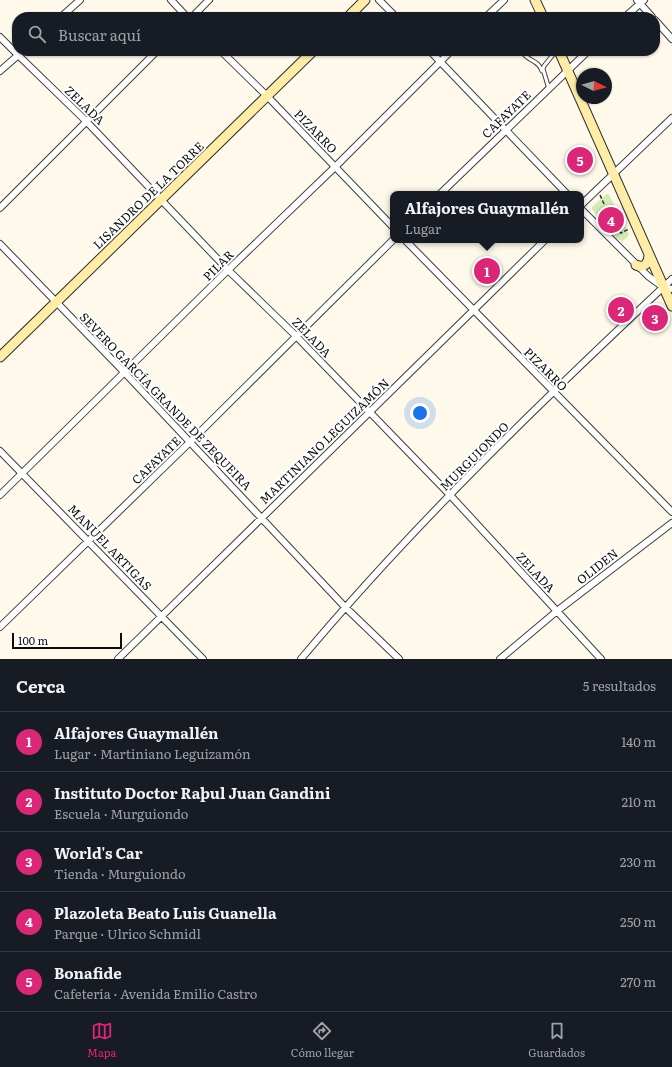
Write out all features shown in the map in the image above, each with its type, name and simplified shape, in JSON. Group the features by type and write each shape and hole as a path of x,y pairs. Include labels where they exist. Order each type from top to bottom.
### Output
{"street":[{"path":"65,12 73,2 80,0"},
{"path":"171,0 182,12"},
{"path":"197,12 209,0"},
{"path":"353,12 365,0"},
{"path":"379,0 391,12"},
{"path":"491,12 504,0"},
{"path":"536,0 541,12"},
{"path":"630,12 640,1 648,12"},
{"path":"660,26 672,39"},
{"name":"ZELADA","path":"0,36 12,46"},
{"path":"0,71 17,56"},
{"name":"ZELADA","path":"23,56 162,198 228,270 296,336 450,495 601,659"},
{"path":"0,208 152,56"},
{"name":"PIZARRO","path":"226,56 267,96 390,224"},
{"name":"LISANDRO DE LA TORRE","path":"0,357 308,56"},
{"path":"435,56 507,129 564,191"},
{"name":"PILAR","path":"0,495 228,270 335,167 446,56"},
{"path":"561,56 649,255 668,288 672,306"},
{"name":"CAFAYATE","path":"443,191 583,56"},
{"path":"584,202 672,118"},
{"path":"584,212 636,265 656,282 668,288"},
{"name":"CAFAYATE","path":"0,627 190,442 390,243"},
{"name":"PIZARRO","path":"408,243 672,512"},
{"name":"MARTINIANO LEGUIZAMÓN","path":"118,659 542,243"},
{"name":"SEVERO GARCÍA GRANDE DE ZEQUEIRA","path":"0,244 125,373 345,607 399,659"},
{"path":"636,265 646,265 649,255"},
{"name":"MURGUIONDO","path":"301,659 345,607 450,495 554,392 668,288 672,279"},
{"name":"MANUEL ARTIGAS","path":"0,451 203,659"},
{"name":"OLIDEN","path":"500,659 557,611 672,523"}],"lane":[{"path":"526,56 540,66 549,89"},
{"path":"542,72 544,66 553,56"}],"path":[{"path":"615,227 621,233 636,226"}],"green space":[{"path":"608,193 629,234 627,238 622,241 615,238 592,209 592,207"}],"place":[{"name":"Bonafide","path":"580,160"},
{"name":"Plazoleta Beato Luis Guanella","path":"611,220"},
{"name":"Alfajores Guaymallén","path":"487,271"},
{"name":"Instituto Doctor Raþul Juan Gandini","path":"621,310"},
{"name":"World's Car","path":"655,318"}]}
